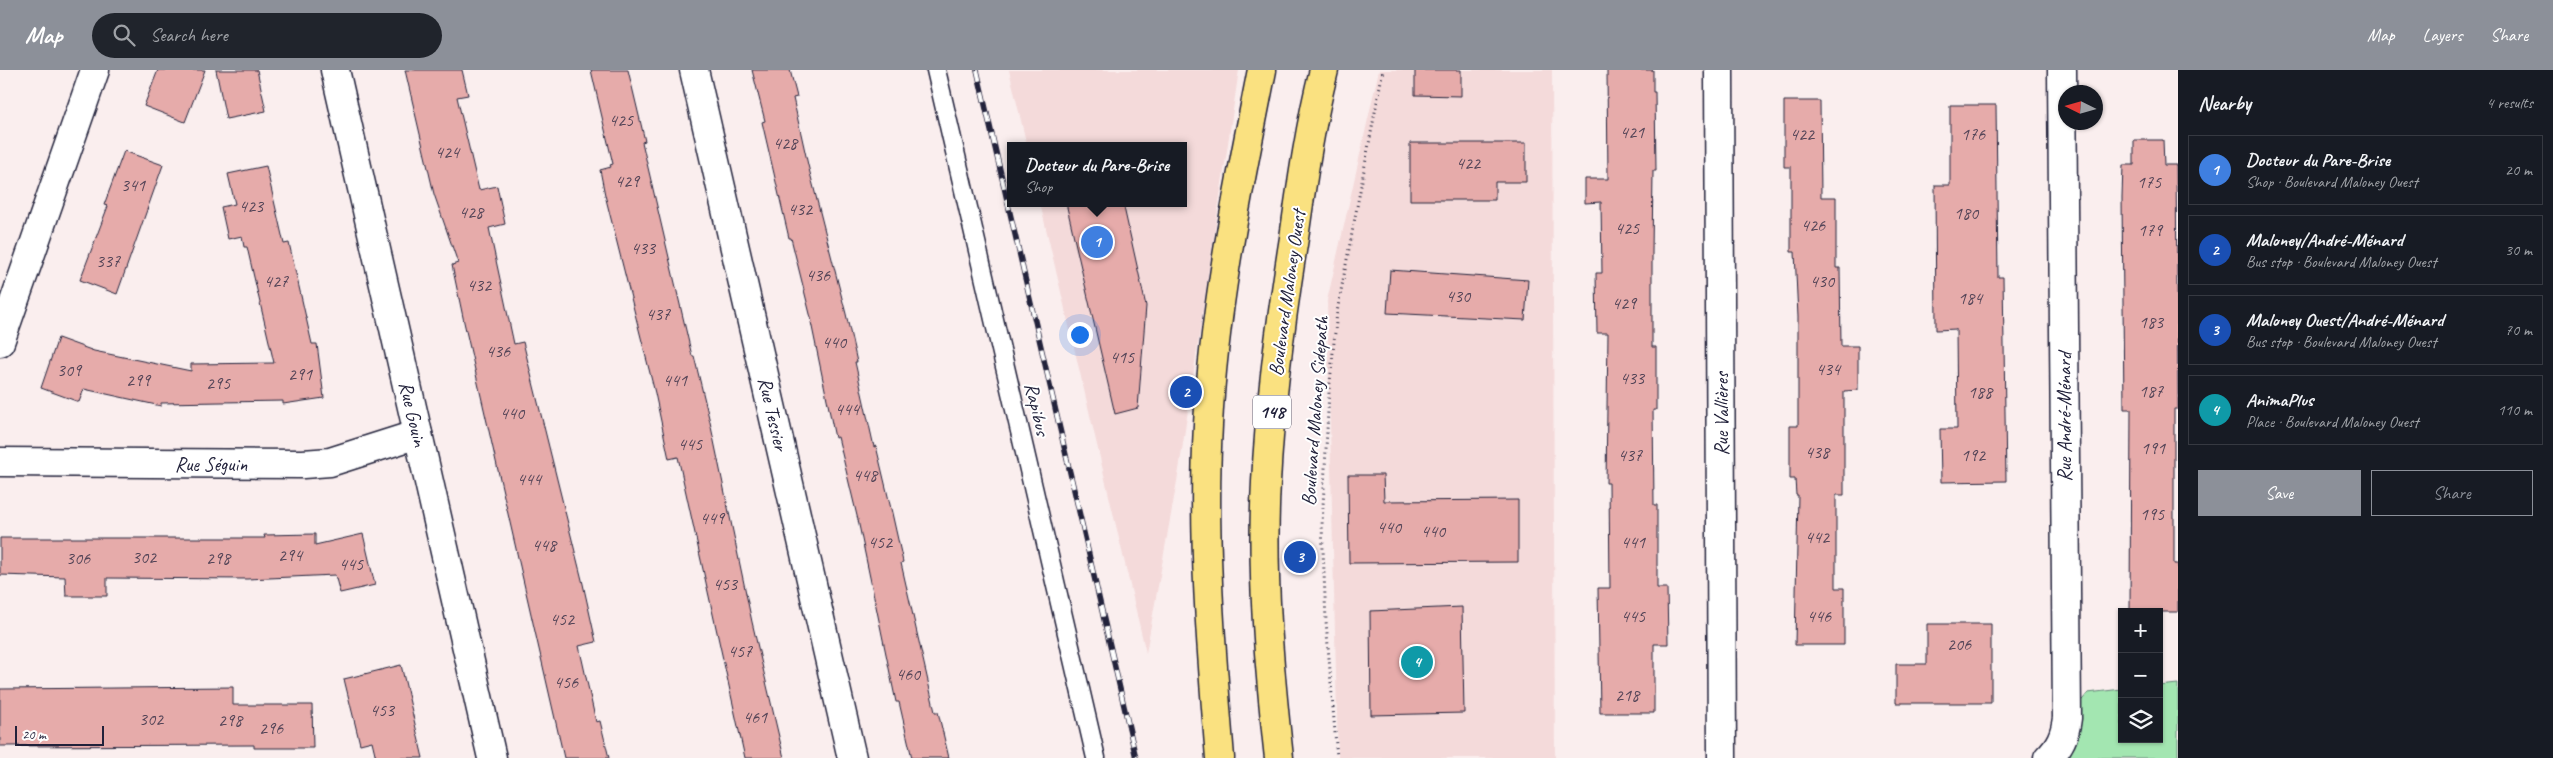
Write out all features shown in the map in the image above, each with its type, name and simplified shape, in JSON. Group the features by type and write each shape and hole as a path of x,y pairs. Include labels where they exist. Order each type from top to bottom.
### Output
{"main road":[{"path":"1220,758 1212,660 1208,553 1208,426 1217,328 1238,190 1262,70"},
{"name":"Boulevard Maloney Ouest","path":"1279,758 1267,620 1265,555 1266,483 1279,335 1304,171 1324,70"}],"street":[{"path":"0,342 95,70"},
{"name":"Rue Gouin","path":"335,70 492,758"},
{"name":"Rue Tessier","path":"694,70 852,758"},
{"name":"Rue Vallières","path":"1719,70 1722,758"},
{"name":"Rue André-Ménard","path":"2048,758 2058,747 2065,733 2066,718 2062,70"},
{"name":"Rue Séguin","path":"0,462 302,464 330,462 418,434"}],"lane":[{"name":"Rapibus","path":"936,70 1096,758"}],"path":[{"name":"Boulevard Maloney Sidepath","path":"1337,758 1326,621 1322,525 1328,407 1337,312 1383,70"}],"shaded area":[{"path":"1009,70 1239,70 1179,470 1146,653 1041,207 1187,207 1187,142 1026,142"},
{"path":"1379,70 1552,70 1555,758 1338,758 1327,301"}],"green space":[{"path":"2178,684 2178,758 2048,758 2067,718 2088,693 2118,689 2118,743 2163,743 2163,686"}],"building":[{"path":"158,70 205,70 185,122 144,106"},
{"path":"216,70 257,70 266,111 226,119"},
{"path":"405,70 462,70 468,95 457,97 479,190 497,186 505,224 489,228 514,344 523,342 583,584 596,642 579,646 596,722 600,721 609,758 564,758 464,322 452,265 458,263 434,194"},
{"path":"591,70 628,70 645,141 642,142 692,356 694,356 710,422 752,622 784,758 745,758 678,457 669,459 655,393 605,195 600,170 611,167 610,165 613,164"},
{"path":"752,70 790,70 797,97 793,98 808,165 846,314 874,447 876,446 892,513 903,562 901,563 935,712 938,712 949,758 912,758 899,702 896,702 858,520 838,437 835,438 812,322 791,238 789,238 762,122 765,121"},
{"path":"1415,70 1461,70 1461,96 1415,95"},
{"path":"1607,70 1653,70 1653,92 1655,92 1656,171 1653,171 1652,253 1652,347 1656,347 1656,410 1653,410 1654,505 1657,505 1657,588 1667,588 1668,644 1654,644 1654,713 1600,713 1598,588 1610,588 1609,483 1606,483 1608,333 1597,333 1596,273 1602,273 1601,202 1585,203 1585,179 1608,179"},
{"path":"1784,101 1820,101 1821,197 1836,197 1836,268 1840,268 1841,346 1858,346 1858,390 1844,391 1844,495 1836,495 1836,588 1844,588 1844,645 1795,645 1798,495 1796,495 1795,479 1790,479 1790,426 1798,426 1798,317 1795,252 1791,252 1791,167 1784,167"},
{"path":"1950,105 1996,105 1998,277 2003,277 2006,481 1941,482 1940,429 1957,429 1956,329 1936,330 1935,185 1950,185"},
{"path":"2134,140 2163,140 2164,165 2176,165 2178,409 2174,409 2174,564 2178,564 2178,612 2163,612 2163,608 2130,608 2131,409 2124,409 2122,197 2123,165 2134,165"},
{"path":"1410,143 1526,143 1526,182 1495,182 1495,200 1410,200"},
{"path":"124,151 163,165 117,294 80,280 108,206 104,205"},
{"path":"266,166 284,244 289,243 312,344 317,344 324,398 283,404 283,401 161,403 161,406 84,389 79,402 41,388 58,338 94,351 191,371 191,364 274,363 247,247 244,247 242,236 228,239 221,207 235,204 228,174"},
{"path":"1067,207 1124,207 1146,306 1138,408 1115,414"},
{"path":"1390,270 1528,280 1525,320 1387,313"},
{"path":"1348,475 1383,475 1384,501 1518,500 1518,562 1349,563"},
{"path":"315,534 315,545 363,534 375,585 340,593 335,575 247,579 107,578 107,596 66,596 65,577 0,575 0,538 265,538 264,535"},
{"path":"1462,607 1464,713 1371,715 1370,611"},
{"path":"1927,624 1991,624 1991,703 1896,703 1896,664 1927,664"},
{"path":"401,665 423,758 376,758 372,741 360,744 344,679"},
{"path":"233,687 233,705 312,705 313,748 254,748 254,745 0,746 0,689"}],"railway":[{"path":"977,70 1007,200"},
{"path":"1009,207 1136,758"}],"place":[{"name":"Docteur du Pare-Brise","path":"1097,242"},
{"name":"Maloney/André-Ménard","path":"1186,392"},
{"name":"Maloney Ouest/André-Ménard","path":"1300,557"},
{"name":"AnimaPlus","path":"1417,662"}]}
